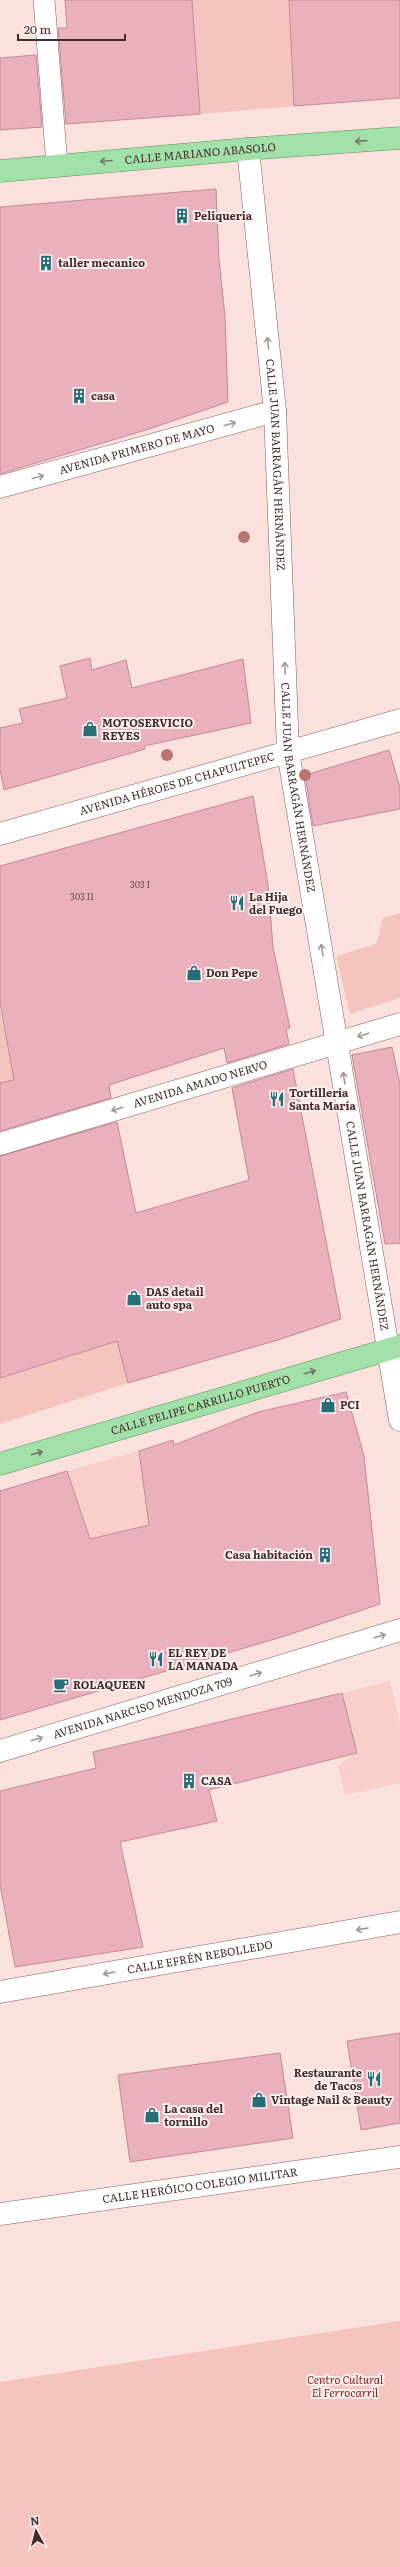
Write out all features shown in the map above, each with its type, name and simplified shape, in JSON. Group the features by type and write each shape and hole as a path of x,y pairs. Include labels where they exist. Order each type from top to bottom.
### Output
{"main road":[{"name":"CALLE MARIANO ABASOLO","path":"0,171 248,149 400,138"},
{"name":"CALLE FELIPE CARRILLO PUERTO","path":"0,1464 394,1347"}],"street":[{"name":"CALLE JUAN BARRAGÁN HERNÁNDEZ","path":"248,149 275,412 288,752 338,1042 394,1347 400,1420"},
{"name":"AVENIDA PRIMERO DE MAYO","path":"0,488 275,412"},
{"name":"AVENIDA HÉROES DE CHAPULTEPEC","path":"0,834 400,720"},
{"name":"AVENIDA AMADO NERVO","path":"0,1144 400,1024"},
{"name":"AVENIDA NARCISO MENDOZA 709","path":"0,1750 400,1630"},
{"name":"CALLE EFRÉN REBOLLEDO","path":"0,1992 400,1922"},
{"name":"CALLE HERÓICO COLEGIO MILITAR","path":"0,2214 400,2156"}],"lane":[{"path":"44,0 57,166"}],"shaded area":[{"path":"139,1451 149,1527 90,1539 67,1471"},
{"path":"390,1681 400,1723 400,1783 345,1795 338,1766 356,1753 342,1693"}],"green space":[{"path":"192,0 289,0 294,106 200,114"},
{"path":"400,913 400,998 350,1014 336,956 376,944 383,918"},
{"path":"0,1010 13,1070 38,1105 7,1082 0,1083"},
{"path":"117,1341 128,1383 0,1424 0,1378"},
{"name":"Centro Cultural El Ferrocarril","path":"400,2321 400,2567 0,2567 0,2382"}],"building":[{"path":"65,0 192,0 200,114 66,124 58,28 67,28"},
{"path":"289,0 400,0 400,98 294,106"},
{"path":"36,55 42,127 0,130 0,58"},
{"path":"216,189 219,260 225,316 228,402 149,429 0,474 0,207"},
{"path":"90,658 92,670 126,660 132,688 243,659 251,723 144,746 145,749 4,790 0,770 0,728 23,723 19,709 67,698 60,666"},
{"path":"389,750 400,787 400,809 313,826 305,775"},
{"path":"253,796 268,885 273,947 290,1028 286,1029 289,1044 227,1063 224,1048 109,1085 111,1098 0,1131 0,1083 14,1080 0,1003 0,866"},
{"path":"392,1047 400,1084 400,1243 385,1244 352,1055"},
{"path":"293,1069 341,1319 278,1340 128,1383 117,1341 0,1378 0,1156 117,1122 136,1213 249,1180 232,1088"},
{"path":"346,1392 364,1456 380,1604 285,1636 0,1720 0,1491 67,1471 90,1539 149,1525 139,1451 173,1440 174,1445 258,1412"},
{"path":"342,1693 357,1753 209,1790 217,1821 120,1842 143,1947 15,1967 0,1884 0,1791 96,1768 93,1752"},
{"name":"Restaurante de Tacos","path":"400,2033 400,2123 361,2130 347,2041"},
{"path":"280,2053 293,2138 130,2162 118,2075"}],"place":[{"name":"Peliqueria","path":"182,216"},
{"name":"taller mecanico","path":"46,263"},
{"name":"casa","path":"79,396"},
{"name":"MOTOSERVICIO REYES","path":"90,729"},
{"name":"La Hija del Fuego","path":"237,903"},
{"name":"Don Pepe","path":"194,973"},
{"name":"Tortillería Santa María","path":"277,1099"},
{"name":"DAS detail auto spa","path":"134,1298"},
{"name":"PCI","path":"328,1405"},
{"name":"Casa habitación","path":"325,1555"},
{"name":"EL REY DE LA MANADA","path":"156,1659"},
{"name":"ROLAQUEEN","path":"61,1685"},
{"name":"CASA","path":"189,1781"},
{"name":"Restaurante de Tacos","path":"374,2079"},
{"name":"Vintage Nail & Beauty","path":"259,2100"},
{"name":"La casa del tornillo","path":"152,2115"}]}
